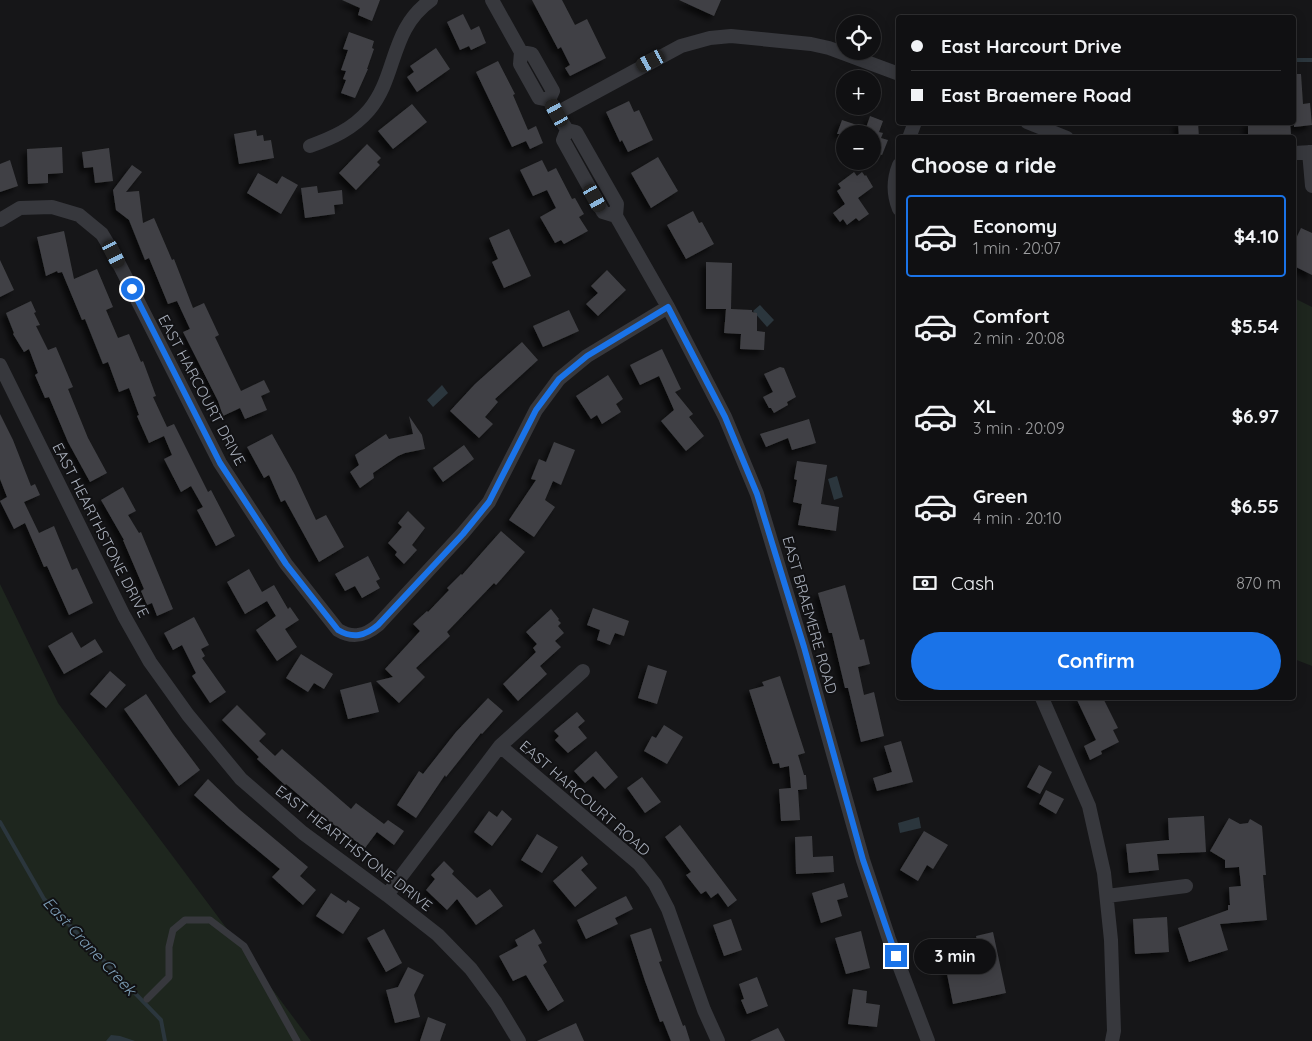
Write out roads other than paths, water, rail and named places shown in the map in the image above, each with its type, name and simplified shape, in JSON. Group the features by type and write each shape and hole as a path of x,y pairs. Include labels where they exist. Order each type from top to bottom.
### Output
{"street":[{"path":"310,146 336,136 359,120 369,110 384,85 404,29 412,16 431,0"},
{"name":"EAST BRAEMERE ROAD","path":"492,0 521,52 520,64 539,98 550,100 567,130 576,132 617,204 616,216 668,307 725,417 757,494 804,647 863,860 889,939 928,1041"},
{"path":"557,113 681,46 710,38 731,36 811,44 829,48 896,73"},
{"path":"1034,125 1060,135"},
{"path":"1296,153 1310,152 1309,170 1312,186"},
{"path":"896,174 894,191 896,198"},
{"name":"EAST HARCOURT DRIVE","path":"0,220 20,208 52,207 79,215 102,234 114,254 220,463 292,572 338,630 347,635 356,636 369,633 463,534 489,502 536,410 559,379 587,356 668,307"},
{"name":"EAST HEARTHSTONE DRIVE","path":"0,365 124,616 150,662 188,715 241,779 303,833 438,935 471,969 496,1003 519,1041"},
{"path":"387,895 500,746 583,671"},
{"path":"1043,700 1089,806 1104,873 1112,967 1114,1031 1112,1041"},
{"name":"EAST HARCOURT ROAD","path":"500,746 639,864 655,884 668,909 704,1010 718,1041"},
{"path":"1107,896 1186,886"}],"lane":[{"path":"147,999 169,977 169,947 172,930 185,920 210,920 244,946 297,1041"}],"waterway":[{"path":"1296,60 1312,60"},
{"name":"East Crane Creek","path":"0,822 44,899 161,1020 165,1041"}]}
